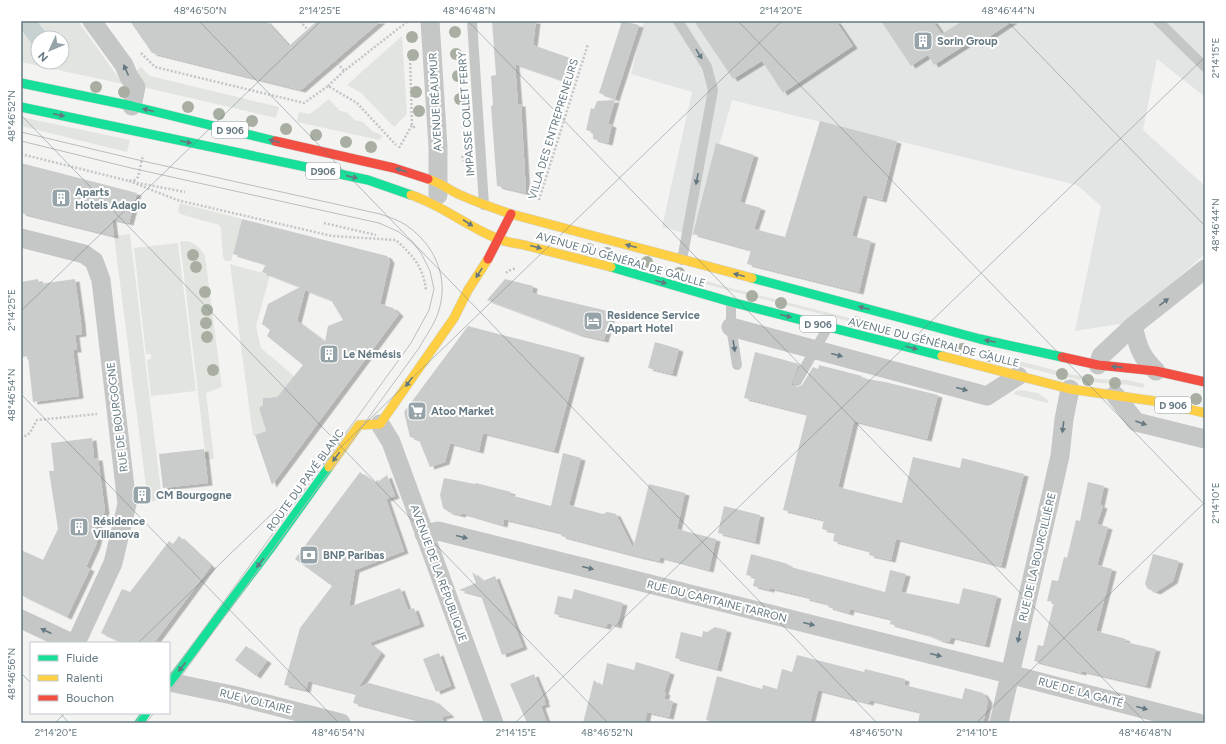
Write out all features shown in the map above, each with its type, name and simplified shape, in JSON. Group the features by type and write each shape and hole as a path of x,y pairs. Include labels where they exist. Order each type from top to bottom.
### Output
{"main road":[{"name":"AVENUE DU GÉNÉRAL DE GAULLE","path":"21,83 132,106 320,152 394,168 438,182 457,193 484,205 511,214 980,339 1098,365 1156,371 1205,382"},
{"name":"AVENUE DU GÉNÉRAL DE GAULLE","path":"21,107 368,180 424,199 473,227 498,239 596,263 731,302 1070,389 1154,401 1205,413"},
{"path":"380,424 454,318 468,290 484,266 511,214"},
{"name":"ROUTE DU PAVÉ BLANC","path":"170,681 273,545 359,426 380,424"},
{"path":"139,723 145,714"}],"street":[{"path":"92,21 124,65 129,77 136,87 132,106"},
{"name":"AVENUE RÉAUMUR","path":"430,21 438,147 438,207"},
{"name":"RUE DE BOURGOGNE","path":"21,238 84,254 94,261 101,280 127,504 113,563 76,642"},
{"path":"1098,365 1101,356 1133,326 1205,269"},
{"path":"1133,326 1139,347 1146,362 1156,371"},
{"path":"731,327 987,396 1018,376"},
{"name":"RUE DE LA BOURCILLIÈRE","path":"999,723 1060,456 1064,419 1070,389"},
{"path":"1115,396 1136,422 1205,439"},
{"name":"AVENUE DE LA RÉPUBLIQUE","path":"380,424 391,442 494,723"},
{"name":"RUE DU CAPITAINE TARRON","path":"424,534 438,531 1009,674"},
{"path":"21,619 70,642"},
{"name":"RUE DE LA GAITÉ","path":"1009,674 1198,723"},
{"name":"RUE VOLTAIRE","path":"170,682 232,695 341,723"}],"lane":[{"name":"IMPASSE COLLET FERRY","path":"472,21 484,205"},
{"path":"678,21 707,67 713,90 682,260"},
{"path":"1158,21 1205,67"},
{"path":"731,302 731,327 737,365"},
{"path":"797,381 828,327"}],"path":[{"path":"300,21 308,30"},
{"path":"124,65 140,52 155,67 304,103 328,86 344,71 408,21"},
{"name":"VILLA DES ENTREPRENEURS","path":"536,220 538,205 588,44"},
{"path":"335,60 344,71"},
{"path":"328,86 357,103 399,148 412,125"},
{"path":"21,154 129,181 184,192"},
{"path":"129,181 135,180 138,177"},
{"path":"129,181 177,200 332,236 396,240 414,257 425,278 426,290"},
{"path":"324,223 376,235"},
{"path":"21,443 22,438 30,433 37,420 116,411"}],"shaded area":[{"path":"21,21 37,21 44,30 30,30 30,42 21,29"},
{"path":"37,21 78,21 123,84 58,70 70,70 70,30 44,30"},
{"path":"644,21 1205,21 1205,97 1157,59 1143,130 1205,186 1205,254 1126,323 1075,331 1101,206 1077,185 732,100 694,236 662,227 692,92 631,74"},
{"path":"933,21 963,21 942,34"},
{"path":"21,29 30,42 30,64 21,62"},
{"path":"402,36 407,114 394,127 361,93 347,85"},
{"path":"141,67 150,76 279,107 276,118 147,88 134,73"},
{"path":"329,99 340,111 346,112 355,120 363,122 372,131 383,136 379,140 297,122 299,112 310,114"},
{"path":"21,117 130,140 127,152 21,126"},
{"path":"180,203 242,219 231,261 225,261 223,257 221,228 219,225 180,214 178,210"},
{"path":"130,234 162,500 148,502 114,236"},
{"path":"543,234 651,261 700,279 734,289 1070,374 1099,379 1127,380 1145,384 1143,388 1129,385 1090,382 1056,375 697,282 651,266 541,239"},
{"path":"186,241 197,246 205,256 222,387 206,393 214,459 206,460 180,242"},
{"path":"178,243 196,391 151,396 147,360 151,359 151,354 146,354 134,248"},
{"path":"230,264 270,275 256,326 261,348 294,376 277,397 263,398 263,405 259,408 266,431 253,436"},
{"path":"1021,390 1038,393 1049,401 1047,403 1013,394 1016,391"}],"building":[{"path":"130,21 266,21 289,46 317,21 381,21 301,90 152,53"},
{"path":"492,21 536,21 533,45 570,58 562,80 515,64 518,104 521,104 526,193 497,186 491,106 493,105 491,76 496,75"},
{"path":"622,21 639,25 615,99 599,93"},
{"path":"694,21 836,21 853,46 783,93 762,61 733,79"},
{"name":"Sorin Group","path":"881,21 933,21 942,34 961,22 960,21 1013,21 977,45 973,40 934,65 928,55 911,66"},
{"path":"615,100 608,124 612,125 608,143 593,139 593,132 586,130 591,108 594,109 597,101"},
{"path":"820,121 897,141 882,200 863,195 852,236 871,241 859,292 747,264 751,250 693,234 716,143 754,155 740,202 761,208 754,229 785,237"},
{"name":"Aparts Hotels Adagio","path":"21,163 137,193 129,223 112,219 114,236 21,213"},
{"name":"Le Némésis","path":"242,219 387,256 390,261 380,304 393,308 399,314 272,485 255,435 266,431 259,408 263,405 263,398 277,397 303,365 267,336 270,330 262,324 268,304 300,287 262,272 266,264 233,254","holes":["305,290 331,300 343,320 328,326 325,342 297,321"]},
{"path":"38,279 39,284 75,279 82,334 75,335 77,350 73,350 79,396 33,402 28,356 23,357 21,338 21,282"},
{"path":"505,279 533,286 532,293 612,312 604,340 578,334 487,300"},
{"path":"468,326 580,355 554,451 483,433 479,451 450,443 445,462 430,467 419,440 410,437 404,412"},
{"path":"655,342 679,349 672,374 648,368"},
{"path":"755,352 799,364 791,381 792,385 797,387 802,385 813,367 818,369 819,365 862,376 861,378 885,382 938,395 927,439 854,421 838,487 902,503 913,457 960,468 962,458 1024,474 1001,566 896,539 891,560 869,555 870,551 833,541 835,532 822,529 824,520 783,510 807,414 744,398"},
{"name":"Résidence Villanova","path":"92,438 94,458 98,458 105,511 96,529 98,537 96,545 86,567 90,569 67,617 21,595 21,550 43,560 58,529 49,471 54,471 51,443"},
{"path":"204,449 208,483 163,488 159,454"},
{"path":"563,453 581,458 569,505 603,514 607,512 616,514 633,548 649,484 685,493 677,529 716,539 709,570 660,557 659,561 637,556 561,536 562,533 504,519 503,525 462,513 461,515 449,512 443,508 440,495 444,478 476,483 511,492 510,495 551,506"},
{"path":"360,472 375,483 377,480 379,481 387,475 395,496 386,499 404,551 355,570 349,607 400,588 408,610 414,608 420,624 369,643 381,653 358,688 369,683 434,701 450,715 442,717 444,723 430,723 353,703 357,690 355,693 308,681 306,690 284,685 300,628 332,586 295,559"},
{"path":"1088,482 1104,486 1100,505 1103,506 1097,524 1108,527 1097,565 1112,569 1096,631 1126,639 1125,642 1156,649 1146,686 1082,671 1082,673 1034,661 1038,645 1043,646 1054,602 1047,601 1052,580 1058,581 1064,557 1067,558 1076,520 1080,521"},
{"path":"724,506 760,515 755,542 718,533"},
{"path":"179,536 211,566 155,642 120,642 101,633 122,589 130,592 169,541 173,544"},
{"path":"751,554 788,564 787,566 885,592 890,570 906,574 901,592 959,604 963,588 997,596 985,645 951,637 949,642 940,640 926,634 890,624 891,619 850,609 849,613 828,607 829,604 805,598 805,596 770,588 770,590 753,586 755,577 746,575"},
{"path":"1153,554 1179,561 1173,581 1156,592 1148,589 1145,584"},
{"path":"472,572 483,581 495,576 523,647 502,655 481,596 459,590 476,583"},
{"path":"574,589 623,603 617,626 608,623 606,627 554,614 558,596 572,599"},
{"path":"715,627 727,630 717,669 675,658 681,632 702,637 703,631 707,632"},
{"path":"246,646 267,661 256,676 235,660"},
{"path":"439,653 451,686 436,692 423,659"},
{"path":"797,655 864,672 865,669 905,679 904,685 962,699 965,688 983,693 988,701 983,723 918,723 920,712 870,700 869,703 818,690 810,723 718,723 706,720 717,676 762,689 763,685 777,689 782,669 792,672"},
{"path":"636,662 670,672 664,692 666,693 664,699 673,701 669,717 647,712 645,723 583,723 594,680 602,687 607,663 634,670"},
{"path":"534,674 545,700 544,701 546,704 541,706 547,723 527,723 510,684"}],"tram line":[{"path":"21,132 383,215 403,223 425,242 432,252 441,275 441,300 438,313 419,348 170,692"},
{"path":"21,141 131,168 379,223 399,232 413,243 421,253 430,271 434,289 429,310 411,343 170,676"},
{"path":"135,723 141,714"},
{"path":"146,723 153,714"}],"traffic: fast":[{"path":"21,83 132,106 275,141"},
{"path":"21,107 368,180 411,195"},
{"path":"611,267 731,302 942,356"},
{"path":"752,278 980,339 1062,357"},
{"path":"170,682 273,545 329,467"},
{"path":"139,723 145,714"}],"traffic: slow":[{"path":"428,179 465,197 511,214 752,278"},
{"path":"411,195 433,204 474,228 500,240 611,267"},
{"path":"329,467 359,425 380,424 454,318 468,290 488,259"},
{"path":"942,356 1070,389 1154,401 1205,413"}],"traffic: jam":[{"path":"275,141 394,168 428,179"},
{"path":"488,259 511,214"},
{"path":"1062,357 1098,365 1156,371 1205,382"}],"place":[{"name":"Sorin Group","path":"923,41"},
{"name":"Aparts Hotels Adagio","path":"61,198"},
{"name":"Residence Service Appart Hotel","path":"593,321"},
{"name":"Le Némésis","path":"329,354"},
{"name":"Atoo Market","path":"417,411"},
{"name":"CM Bourgogne","path":"142,495"},
{"name":"Résidence Villanova","path":"79,527"},
{"name":"BNP Paribas","path":"309,555"}]}
